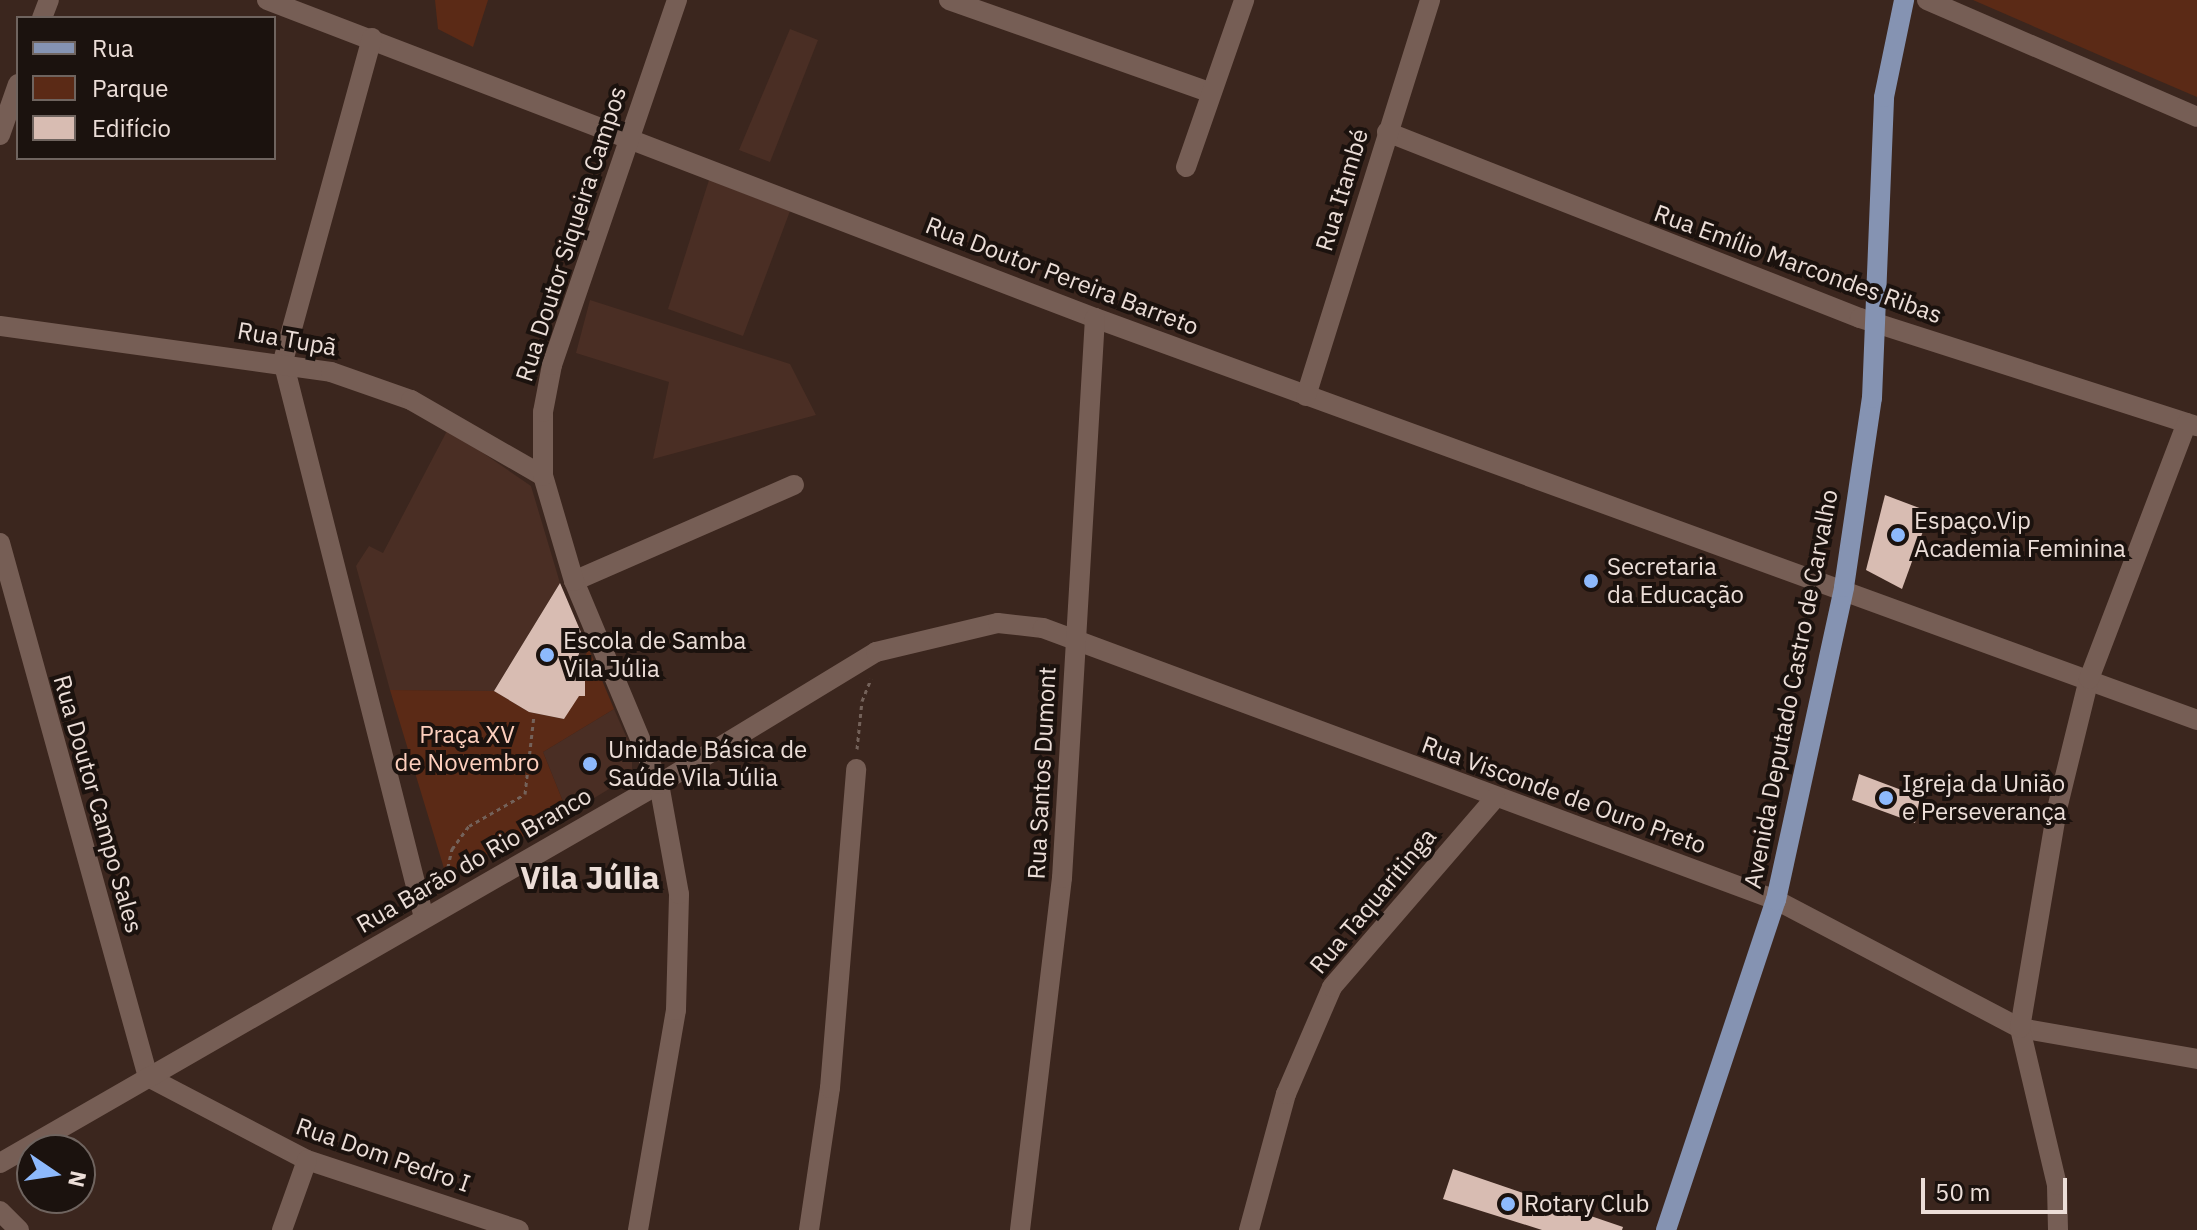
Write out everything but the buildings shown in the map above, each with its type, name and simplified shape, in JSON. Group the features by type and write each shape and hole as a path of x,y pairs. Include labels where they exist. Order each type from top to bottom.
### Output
{"main road":[{"name":"Avenida Deputado Castro de Carvalho","path":"1666,1230 1776,900 1844,587 1877,323 1884,97 1904,0"}],"street":[{"name":"Rua Doutor Pereira Barreto","path":"267,0 628,135 1095,318 1844,587 2197,720"},
{"name":"Rua Doutor Siqueira Campos","path":"638,1230 681,945 679,894 659,784 574,581 543,476 552,365 628,135 677,0"},
{"path":"949,0 1211,93"},
{"path":"1186,167 1244,0"},
{"name":"Rua Itambé","path":"1306,396 1430,0"},
{"path":"1927,0 2197,117"},
{"path":"372,38 283,361 424,918"},
{"path":"0,135 16,90"},
{"name":"Rua Emílio Marcondes Ribas","path":"1387,132 1877,323 2192,424"},
{"name":"Rua Santos Dumont","path":"1020,1230 1054,967 1095,318"},
{"name":"Rua Tupã","path":"0,326 283,361 411,400 543,476"},
{"path":"2058,1230 2042,1104 2020,1028 2057,809 2089,679 2192,424"},
{"path":"574,581 794,485"},
{"name":"Rua Doutor Campo Sales","path":"0,543 148,1077"},
{"name":"Rua Barão do Rio Branco","path":"0,1163 659,784 876,652 998,623 1043,628 1076,641"},
{"name":"Rua Visconde de Ouro Preto","path":"1076,641 1776,900 2020,1028 2197,1059"},
{"path":"809,1230 830,1088 856,769"},
{"name":"Rua Taquaritinga","path":"1249,1230 1286,1094 1332,987 1495,798"},
{"name":"Rua Dom Pedro I","path":"148,1077 307,1160 497,1226 519,1230"},
{"path":"282,1230 307,1160"},
{"path":"0,1211 19,1230"}],"path":[{"path":"574,674 589,649"},
{"path":"856,769 862,701 876,652"},
{"path":"446,875 452,849 469,826 525,794 534,715"}],"shaded area":[{"path":"790,29 818,40 770,162 739,150"},
{"path":"709,180 790,211 743,336 668,309"},
{"path":"590,300 790,364 816,415 653,459 669,382 576,353"},
{"path":"448,429 531,486 560,583 494,691 390,690 356,566 369,546 383,553"},
{"name":"Unidade Básica de Saúde Vila Júlia","path":"614,709 632,750 632,775 568,814 543,752"}],"green space":[{"path":"435,0 488,0 473,47 438,29"},
{"path":"1973,0 2197,0 2197,97 2106,58"},
{"name":"Praça XV de Novembro","path":"589,649 614,709 543,752 568,814 446,875 390,690 494,691 529,712 564,719 574,695 585,696 574,674"}],"place":[{"name":"Espaço.Vip Academia Feminina","path":"1898,535"},
{"name":"Secretaria da Educação","path":"1591,581"},
{"name":"Escola de Samba Vila Júlia","path":"547,655"},
{"name":"Unidade Básica de Saúde Vila Júlia","path":"590,764"},
{"name":"Igreja da União e Perseverança","path":"1886,798"},
{"name":"Rotary Club","path":"1508,1204"}],"district":[{"name":"Vila Júlia","path":"590,877"}]}
